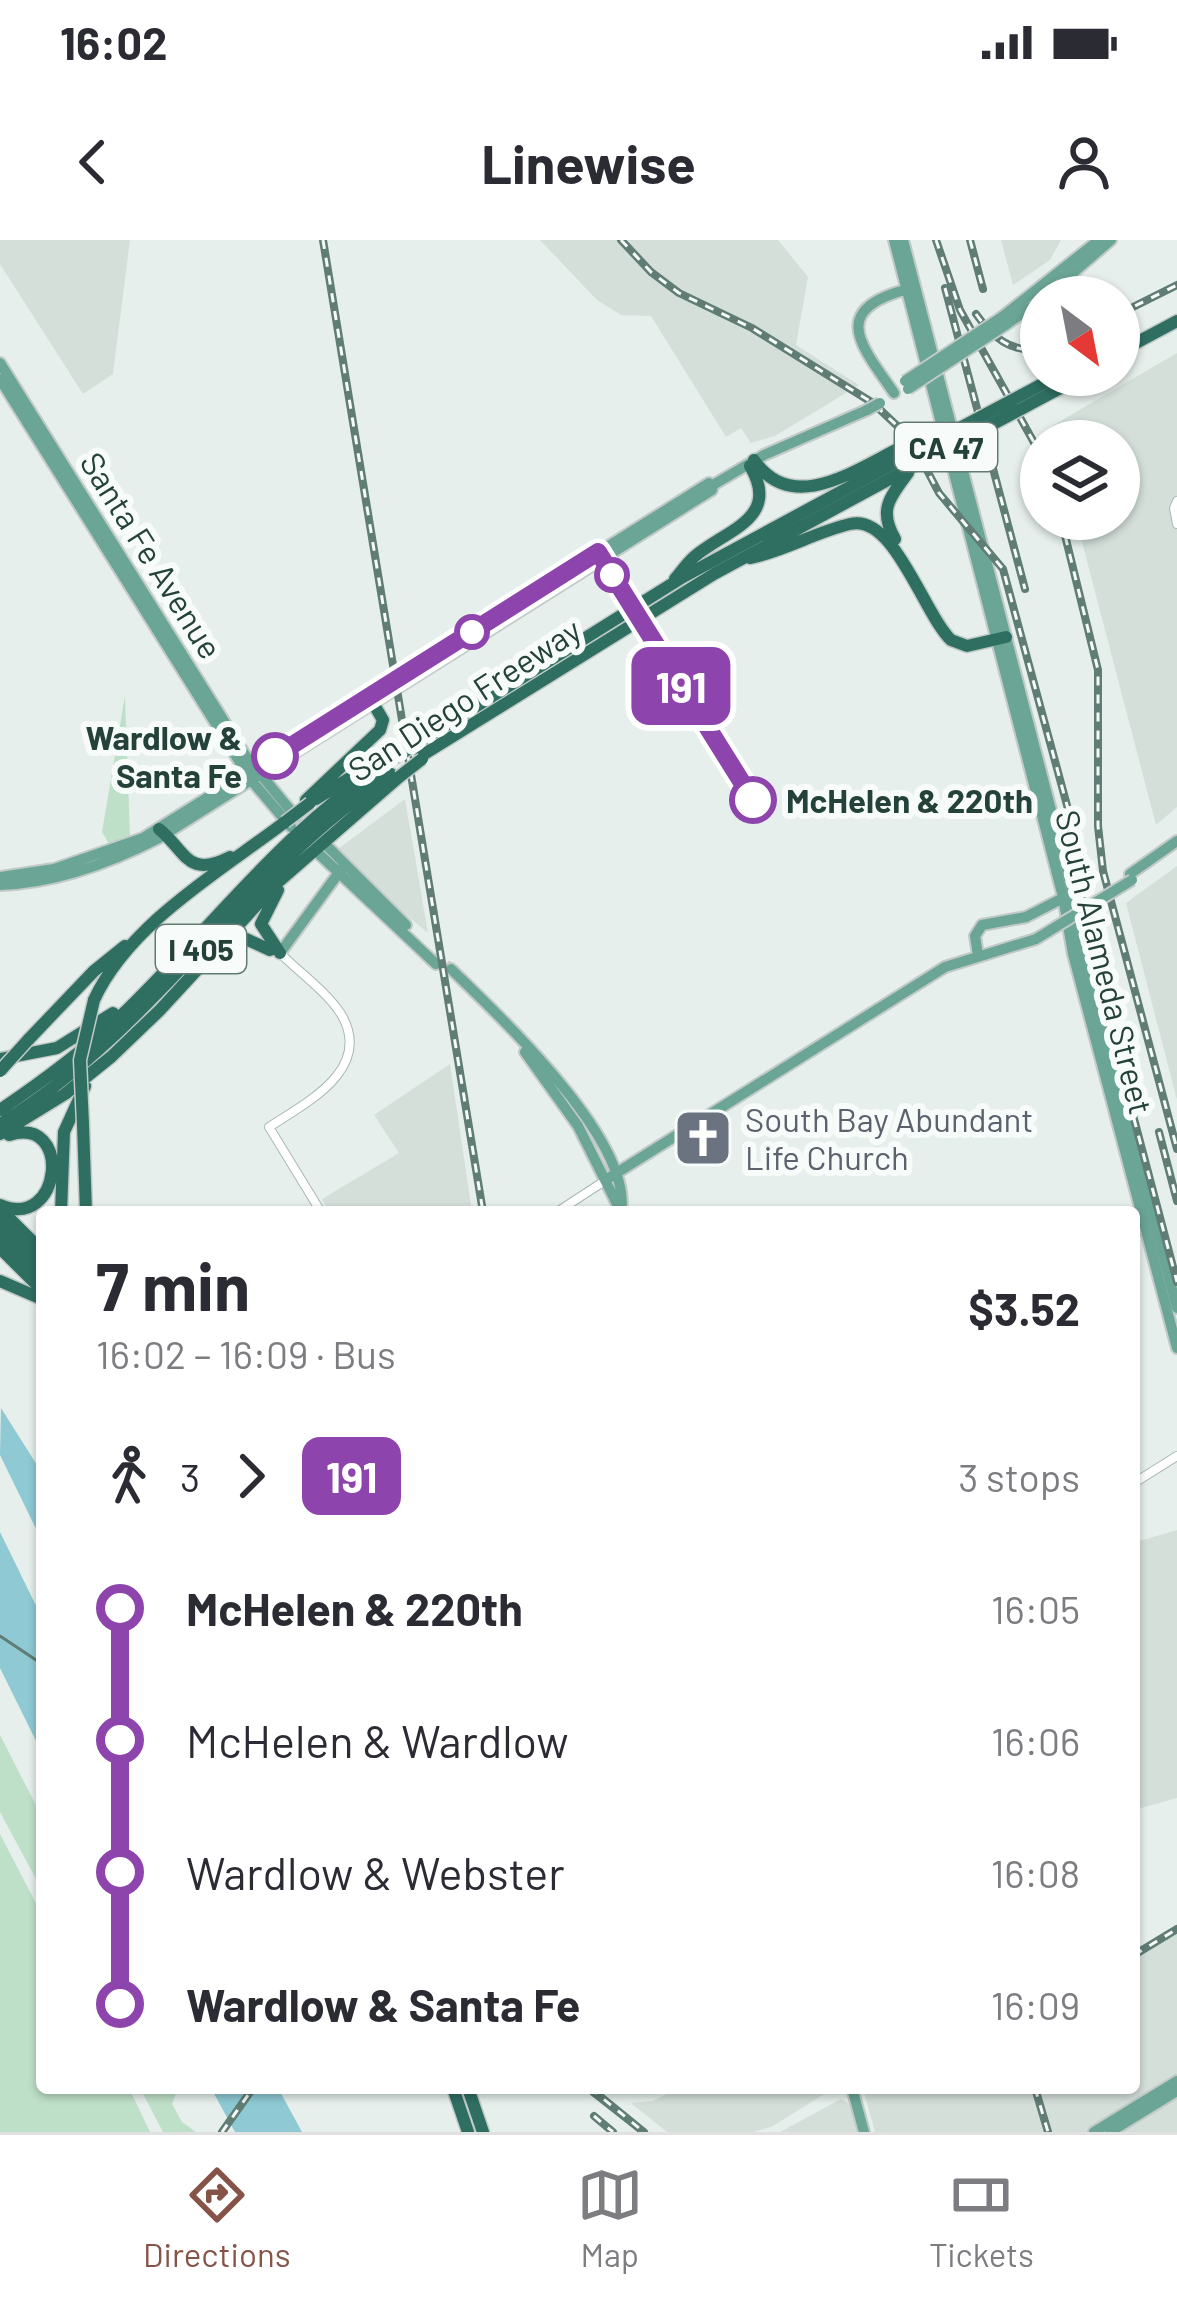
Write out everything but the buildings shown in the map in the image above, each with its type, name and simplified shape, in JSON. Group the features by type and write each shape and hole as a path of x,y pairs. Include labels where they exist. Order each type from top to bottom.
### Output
{"highway":[{"path":"1140,340 1177,320"},
{"path":"1000,636 965,639 949,629 888,526 885,508 892,478 907,458 1028,396"},
{"path":"732,564 892,478 907,458 1029,396"},
{"path":"751,462 773,482 800,488 907,458 932,457 938,449 1032,396"},
{"path":"0,1137 94,1071 156,1015 291,869 397,764 675,588 692,558 753,515 760,489 751,462"},
{"path":"677,581 892,478"},
{"path":"424,747 711,570 782,551 848,524 869,524 887,538 946,637 967,646 1000,636"},
{"path":"163,831 181,856 202,865 221,862 291,823 380,730 383,720 373,703"},
{"name":"San Diego Freeway","path":"0,1117 85,1047 159,977 280,847 335,800 424,747"},
{"path":"308,801 352,773 397,764"},
{"name":"San Diego Freeway","path":"0,1117 110,1042 289,855 397,764"},
{"path":"0,1071 94,970 267,835"},
{"path":"280,952 263,932 261,920 291,869"},
{"path":"199,968 246,939 280,952"},
{"path":"86,1206 81,1050 94,1000 132,943"},
{"path":"0,1059 33,1055 77,1039 159,977"},
{"path":"61,1206 64,1132 70,1110 94,1071"},
{"path":"0,1137 34,1132 44,1138 51,1156 40,1202 24,1211 0,1207"},
{"path":"0,1207 36,1245"},
{"path":"0,1222 36,1257"},
{"path":"0,1236 36,1272"},
{"path":"0,1248 36,1284"},
{"path":"0,1281 36,1296"},
{"path":"455,2094 468,2132"},
{"path":"470,2094 483,2132"}],"main road":[{"name":"South Alameda Street","path":"894,240 912,288"},
{"name":"South Alameda Street","path":"903,240 1000,636 1177,1308"},
{"path":"1005,320 1099,240"},
{"path":"1069,276 1111,240"},
{"path":"901,388 864,350 857,324 862,310 876,298 912,288"},
{"path":"163,831 709,483 880,403 1020,311"},
{"name":"Santa Fe Avenue","path":"0,364 253,774"},
{"name":"Santa Fe Avenue","path":"0,379 62,469"},
{"path":"0,881 56,877 96,866 163,831 236,790 253,774 712,490 714,484"},
{"path":"253,774 263,796"},
{"path":"253,774 291,823"},
{"path":"236,790 263,796 291,823"},
{"path":"611,1177 938,972 1036,936 1177,845"},
{"path":"323,850 435,959"},
{"path":"280,952 342,868"},
{"name":"South Alameda Street","path":"1068,896 1073,954 1140,1206"},
{"path":"980,955 975,937 982,925 1031,915 1068,896"},
{"path":"451,974 560,1081 622,1206"},
{"name":"South Alameda Street","path":"1140,1208 1177,1348"},
{"path":"1094,2132 1177,2081"},
{"path":"1110,2132 1177,2091"},
{"path":"854,2094 864,2132"}],"street":[{"path":"1175,505 1177,524"},
{"path":"280,952 340,1014 349,1048 331,1084 269,1127 317,1206"},
{"path":"565,1206 611,1177"},
{"path":"1140,1479 1177,1456"}],"shaded area":[{"path":"0,240 130,240 113,374 83,394 0,264"},
{"path":"540,240 778,240 808,277 796,345 859,385 775,436 751,443 741,428 726,437 651,316 621,315 597,300"},
{"path":"1001,240 1061,240 1050,260 1013,285"},
{"path":"1177,353 1177,807 1156,825 1081,540 1140,540 1140,420 1062,420 1103,396 1140,396 1140,375"},
{"path":"405,799 428,933 338,849"},
{"path":"1177,866 1177,1100 1126,903"},
{"path":"450,1064 471,1206 326,1206 322,1199 399,1153 374,1115"},
{"path":"1177,1530 1177,1798 1140,1808 1140,1541"},
{"path":"1177,1926 1177,2076 1086,2132 875,2132 865,2094 1140,2094 1140,1949"},
{"path":"667,2094 824,2094 773,2126 754,2132 667,2132 631,2103"},
{"path":"1177,2098 1177,2132 1122,2132"},
{"path":"841,2099 851,2105 858,2132 780,2132"}],"green space":[{"path":"125,696 130,837 111,847 102,832"},
{"path":"0,1735 36,1805 36,1879 0,1812"},
{"path":"0,1834 36,1903 36,2094 132,2094 150,2132 0,2132"},
{"path":"143,2094 176,2094 172,2104 182,2122 196,2132 163,2132"}],"water":[{"path":"1,1408 36,1463 36,1529 0,1455"},
{"path":"0,1532 36,1606 36,1741 0,1668"},
{"path":"214,2094 281,2094 302,2132 235,2132"}],"tunnel":[{"path":"435,954 451,969"}],"tram line":[{"path":"0,1636 36,1660"},
{"path":"592,2094 640,2132"}],"railway":[{"path":"323,240 482,1206"},
{"path":"621,240 679,293 752,328 873,403 910,438 939,493 1003,569 1068,809 1089,948 1177,1282"},
{"path":"936,240 960,310 1021,420"},
{"path":"970,240 983,289"},
{"path":"1140,304 1177,285"},
{"path":"945,288 1025,589"},
{"path":"976,314 1003,342 1020,349"},
{"path":"1066,540 1098,670 1098,826 1103,871 1177,1149"},
{"path":"1159,1132 1177,1201"},
{"path":"1140,1951 1177,1929"},
{"path":"222,2132 249,2094"},
{"path":"597,2094 644,2132"},
{"path":"1037,2094 1048,2132"},
{"path":"594,2116 613,2132"}],"bus line":[{"name":"191","path":"275,756 598,552 753,800"}],"place":[{"name":"Wardlow & Santa Fe","path":"275,756"},
{"name":"McHelen & 220th","path":"753,800"},
{"name":"South Bay Abundant Life Church","path":"703,1138"}]}
